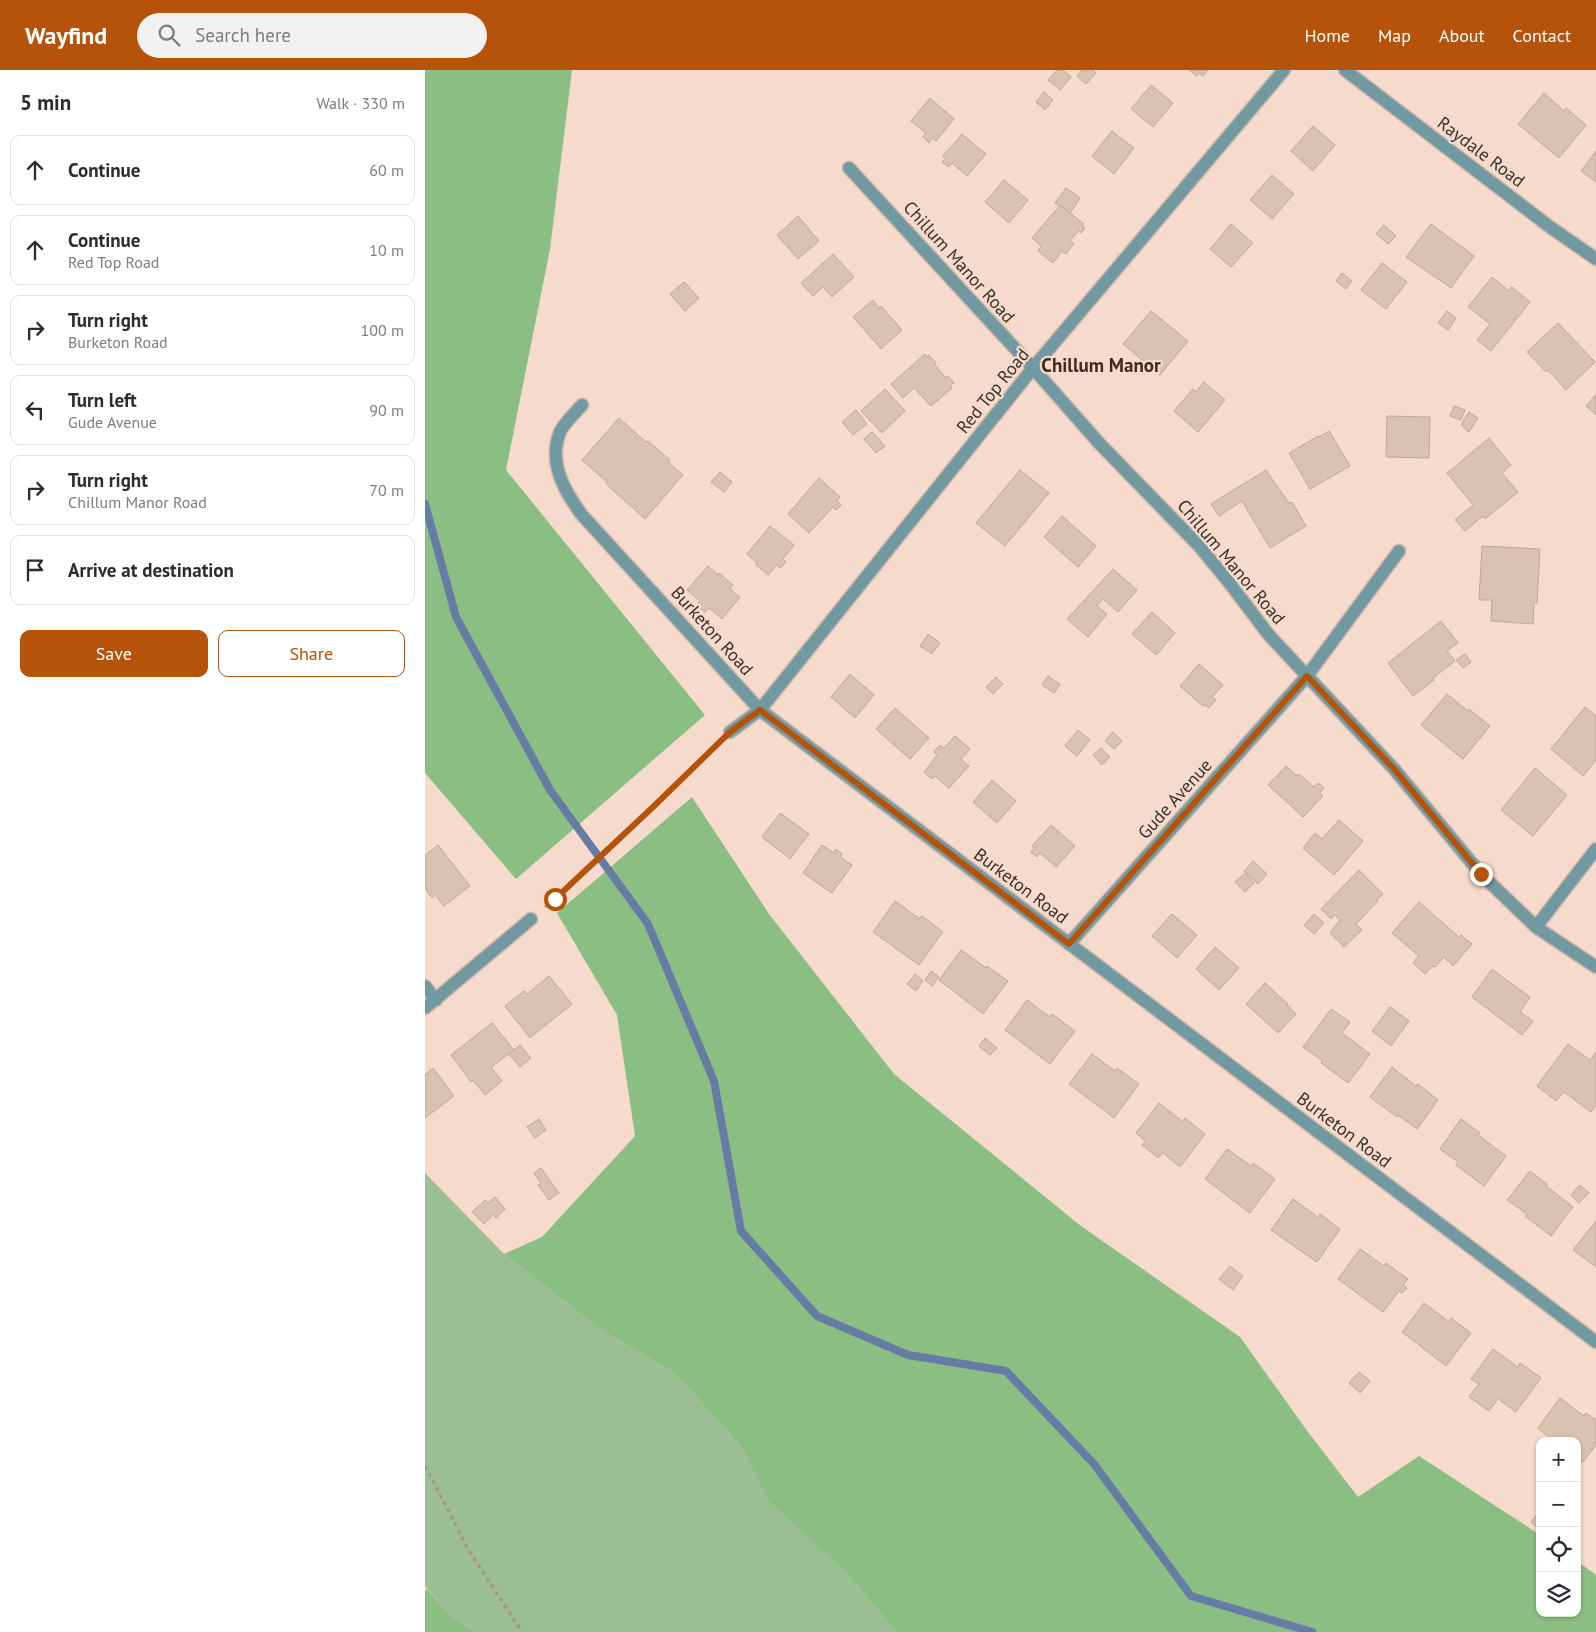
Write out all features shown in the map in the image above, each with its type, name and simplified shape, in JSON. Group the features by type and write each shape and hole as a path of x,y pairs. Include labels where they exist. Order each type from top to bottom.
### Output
{"street":[{"name":"Red Top Road","path":"730,732 760,710 1033,368 1284,70"},
{"name":"Raydale Road","path":"1345,70 1550,227 1596,259"},
{"name":"Chillum Manor Road","path":"849,168 1033,368 1099,444 1200,548 1268,634 1394,769 1481,874 1536,927 1596,967"},
{"name":"Burketon Road","path":"582,405 560,431 555,451 558,470 564,488 582,515 760,710 1596,1342"},
{"name":"Gude Avenue","path":"1069,944 1307,676 1399,551"},
{"path":"1536,927 1596,849"},
{"path":"425,1008 531,919"},
{"path":"425,986 436,1000"}],"path":[{"path":"555,899 730,732"},
{"path":"425,1466 468,1549 521,1632"}],"green space":[{"path":"425,70 572,70 550,249 506,470 705,715 516,879 425,773"},
{"path":"692,797 769,914 894,1074 1081,1226 1240,1337 1308,1432 1358,1497 1419,1456 1536,1532 1536,1617 1581,1617 1581,1564 1596,1575 1596,1632 897,1632 844,1571 768,1500 743,1449 675,1373 601,1330 504,1254 542,1237 635,1136 617,1015 557,913"},
{"path":"425,1173 504,1254 601,1330 675,1373 743,1449 769,1500 844,1571 897,1632 476,1632 452,1617 425,1586"},
{"path":"427,1589 452,1617 476,1632 425,1632 425,1591"}],"building":[{"path":"1057,70 1063,70 1071,77 1060,90 1048,80"},
{"path":"1082,70 1093,70 1096,73 1086,84 1077,76"},
{"path":"1189,70 1208,70 1203,76 1199,73 1197,76"},
{"path":"1151,85 1173,103 1153,127 1131,109"},
{"path":"1044,92 1053,100 1045,110 1036,102"},
{"path":"1544,93 1564,111 1566,108 1586,125 1559,158 1518,124"},
{"path":"930,98 954,119 936,141 932,138 929,143 923,137 926,133 911,121"},
{"path":"1313,126 1335,145 1313,171 1291,151"},
{"path":"1112,131 1134,148 1114,174 1092,156"},
{"path":"962,134 986,154 967,176 952,163 949,167 942,162 946,158 943,156"},
{"path":"1596,151 1596,182 1581,171"},
{"path":"1272,175 1294,194 1272,219 1250,200"},
{"path":"1004,180 1028,200 1009,223 985,202"},
{"path":"1066,188 1080,198 1070,213 1055,203"},
{"path":"1060,205 1084,224 1082,226 1085,228 1081,233 1079,230 1070,241 1074,244 1066,254 1062,251 1053,263 1038,251 1041,246 1032,238"},
{"path":"798,216 819,241 798,259 777,235"},
{"path":"1231,224 1253,243 1231,267 1210,249"},
{"path":"1431,224 1474,256 1451,288 1406,257"},
{"path":"1384,225 1396,236 1388,244 1376,234"},
{"path":"833,254 854,277 832,297 823,287 813,296 801,283"},
{"path":"1382,263 1407,282 1386,309 1361,290"},
{"path":"1342,273 1352,281 1346,289 1336,281"},
{"path":"1492,277 1509,291 1512,287 1530,302 1491,351 1477,340 1490,324 1468,307"},
{"path":"684,282 699,298 685,311 670,294"},
{"path":"873,300 879,308 881,306 902,330 881,349 853,317"},
{"path":"1151,311 1188,341 1160,375 1123,344"},
{"path":"1447,311 1456,318 1448,330 1438,323"},
{"path":"1558,323 1595,362 1566,390 1548,370 1546,372 1527,352"},
{"path":"925,354 927,357 929,355 936,363 934,364 946,378 948,376 954,383 950,386 952,388 931,406 914,388 903,398 891,384"},
{"path":"1204,382 1225,400 1198,432 1174,411 1193,389 1196,392"},
{"path":"885,389 905,411 882,433 861,411"},
{"path":"1596,394 1596,415 1586,406"},
{"path":"1454,406 1465,410 1461,420 1450,416"},
{"path":"856,410 867,424 853,435 842,422"},
{"path":"1469,412 1478,418 1469,432 1461,425"},
{"path":"1387,416 1430,417 1429,458 1386,457"},
{"path":"619,418 670,460 668,462 683,475 645,519 582,460"},
{"path":"1329,431 1350,466 1310,489 1289,453"},
{"path":"872,432 885,446 876,453 864,439"},
{"path":"1489,438 1511,465 1502,473 1518,492 1485,519 1483,516 1465,531 1455,520 1473,505 1447,473"},
{"path":"1020,470 1049,493 1005,546 976,523"},
{"path":"1266,470 1289,503 1292,502 1306,526 1270,548 1242,501 1219,516 1211,504"},
{"path":"720,472 732,482 724,492 711,482"},
{"path":"819,478 840,497 837,501 841,505 836,510 833,507 809,533 788,514"},
{"path":"1062,516 1096,546 1078,567 1044,537"},
{"path":"770,526 794,545 783,559 786,562 780,568 777,565 768,575 747,554"},
{"path":"1482,546 1540,549 1537,603 1534,603 1533,624 1491,621 1492,600 1479,600"},
{"path":"708,566 733,585 730,589 740,597 722,619 709,608 705,612 696,605 700,601 687,590"},
{"path":"1113,569 1137,590 1118,612 1103,599 1097,606 1107,614 1088,637 1067,619"},
{"path":"1152,612 1175,633 1156,655 1132,634"},
{"path":"1441,621 1458,643 1447,651 1455,661 1413,696 1388,663"},
{"path":"928,634 940,643 932,654 920,646"},
{"path":"1465,654 1471,662 1463,668 1456,660"},
{"path":"1199,664 1223,685 1212,697 1216,700 1209,708 1205,705 1203,706 1180,686"},
{"path":"850,674 874,695 855,718 831,697"},
{"path":"1048,676 1060,684 1054,693 1042,685"},
{"path":"996,677 1003,684 993,694 986,687"},
{"path":"1447,694 1490,726 1463,759 1421,725"},
{"path":"1585,707 1596,716 1596,760 1583,776 1551,749"},
{"path":"895,708 929,738 910,759 876,729"},
{"path":"1078,730 1090,740 1077,756 1065,746"},
{"path":"1113,732 1122,741 1114,749 1105,741"},
{"path":"955,736 970,749 961,759 969,766 949,788 935,776 932,779 924,772 937,755 934,752 940,745 944,748"},
{"path":"1101,748 1110,757 1102,765 1093,755"},
{"path":"1286,766 1314,787 1318,783 1324,788 1320,793 1323,796 1303,817 1268,785"},
{"path":"1535,768 1567,795 1533,836 1501,810"},
{"path":"992,780 1016,801 997,823 973,802"},
{"path":"780,813 809,834 790,859 762,837"},
{"path":"1339,820 1363,841 1334,875 1303,848 1315,833 1322,839"},
{"path":"1051,825 1075,846 1056,867 1040,853 1037,857 1031,852 1034,848 1032,846"},
{"path":"438,845 470,886 444,906 435,895 432,898 425,888 425,855"},
{"path":"822,845 834,853 836,849 842,854 840,857 852,865 832,893 803,873"},
{"path":"1253,861 1267,874 1258,884 1244,871"},
{"path":"1359,870 1383,894 1356,924 1362,930 1344,947 1330,933 1340,920 1335,915 1331,919 1321,909"},
{"path":"1245,873 1254,883 1245,892 1235,882"},
{"path":"895,901 920,919 922,916 943,932 919,965 873,932"},
{"path":"1419,902 1459,937 1461,935 1472,944 1453,966 1444,957 1425,974 1413,963 1419,956 1392,933"},
{"path":"1172,914 1197,935 1177,958 1152,936"},
{"path":"1314,914 1324,923 1314,934 1304,925"},
{"path":"1215,947 1239,968 1219,990 1196,969"},
{"path":"961,950 1008,981 983,1014 939,980"},
{"path":"1492,969 1530,997 1520,1012 1533,1021 1522,1035 1472,997"},
{"path":"931,971 939,977 932,986 925,980"},
{"path":"915,974 923,981 916,991 907,984"},
{"path":"549,976 572,1004 530,1038 505,1006 524,991 527,994"},
{"path":"1265,983 1296,1014 1278,1033 1246,1004"},
{"path":"1027,1000 1050,1017 1052,1014 1075,1031 1050,1064 1005,1030"},
{"path":"1390,1007 1409,1021 1391,1046 1372,1031"},
{"path":"1331,1009 1350,1022 1342,1033 1370,1054 1348,1083 1321,1063 1323,1061 1303,1047"},
{"path":"492,1023 514,1050 491,1067 502,1081 485,1095 473,1080 471,1082 451,1055"},
{"path":"985,1038 997,1048 990,1055 979,1046"},
{"path":"1568,1044 1590,1060 1596,1052 1596,1105 1591,1112 1564,1092 1556,1101 1537,1086"},
{"path":"520,1045 531,1058 520,1067 509,1054"},
{"path":"1092,1054 1115,1071 1117,1068 1139,1084 1114,1118 1069,1084"},
{"path":"1392,1067 1438,1100 1417,1129 1370,1097"},
{"path":"433,1068 454,1096 425,1118 425,1075"},
{"path":"1159,1103 1182,1121 1185,1118 1205,1134 1180,1167 1163,1153 1158,1158 1142,1145 1145,1141 1136,1133"},
{"path":"539,1119 546,1130 535,1138 527,1127"},
{"path":"1461,1119 1480,1133 1478,1135 1506,1156 1484,1186 1456,1165 1458,1162 1440,1149"},
{"path":"1227,1149 1251,1166 1253,1163 1275,1179 1250,1213 1205,1179"},
{"path":"541,1168 559,1193 549,1200 538,1185 541,1183 534,1173"},
{"path":"1530,1171 1573,1207 1551,1236 1525,1216 1527,1214 1507,1200"},
{"path":"1580,1185 1589,1193 1579,1203 1571,1195"},
{"path":"495,1197 505,1209 496,1218 493,1215 484,1224 472,1212 485,1200 488,1203"},
{"path":"1293,1199 1318,1217 1320,1214 1340,1229 1317,1262 1271,1230"},
{"path":"1596,1221 1596,1267 1573,1250"},
{"path":"1360,1249 1384,1266 1386,1263 1408,1279 1403,1285 1407,1288 1402,1293 1399,1291 1383,1312 1338,1279"},
{"path":"1230,1266 1243,1276 1233,1290 1219,1279"},
{"path":"1424,1303 1448,1321 1451,1318 1471,1333 1446,1366 1402,1332"},
{"path":"1493,1349 1518,1367 1520,1363 1541,1378 1516,1412 1498,1399 1489,1411 1469,1397 1479,1384 1471,1379"},
{"path":"1359,1372 1370,1381 1360,1393 1349,1383"},
{"path":"1560,1398 1584,1416 1586,1413 1596,1420 1596,1445 1583,1462 1581,1461 1581,1437 1549,1437 1538,1428"},
{"path":"1536,1516 1536,1526 1531,1522"}],"waterway":[{"path":"425,504 456,617 550,790 648,924 714,1081 741,1231 817,1316 908,1355 1006,1371 1094,1464 1191,1596 1312,1632"}],"district":[{"name":"Chillum Manor","path":"1101,365"}],"route":[{"path":"555,899 730,732 760,710 1069,944 1307,676 1394,769 1481,874"}]}
